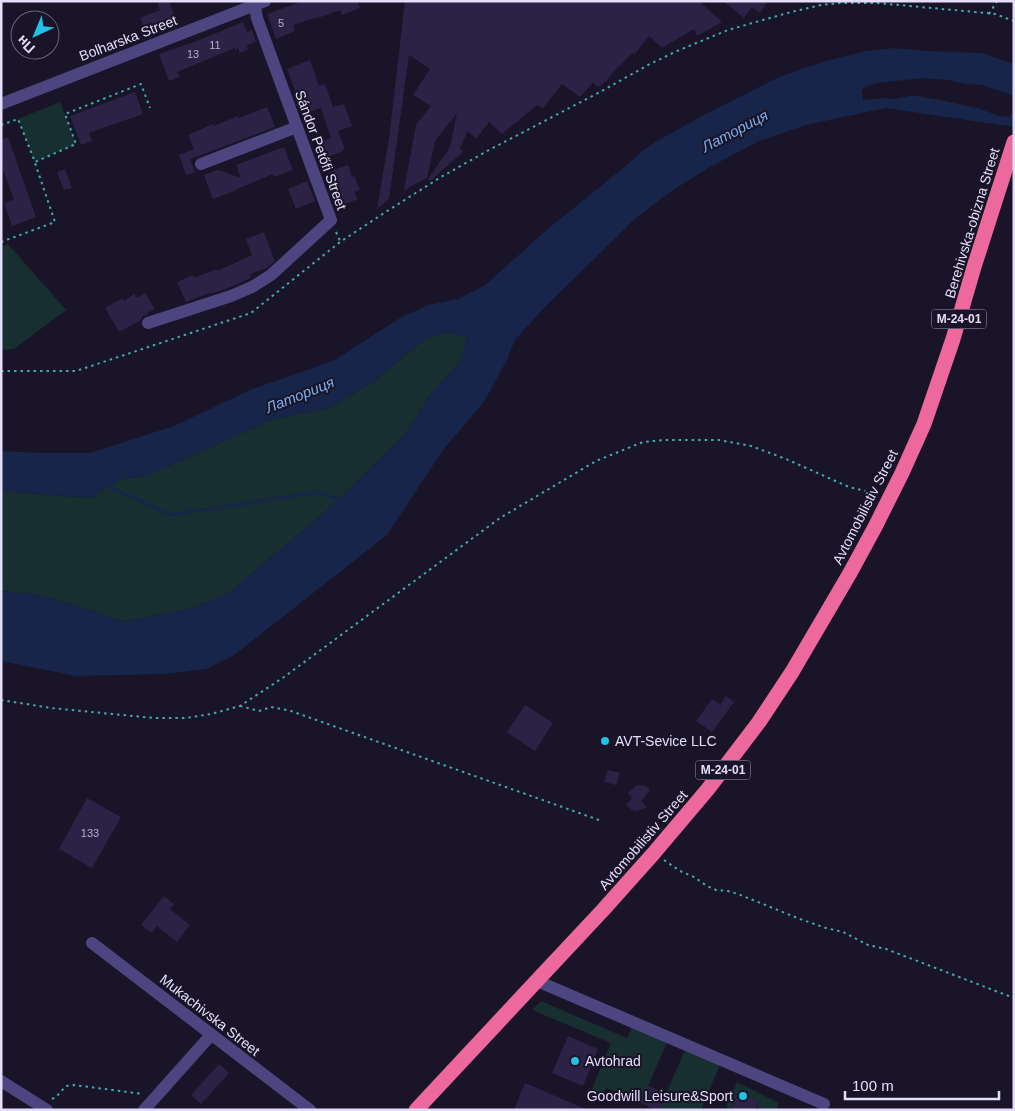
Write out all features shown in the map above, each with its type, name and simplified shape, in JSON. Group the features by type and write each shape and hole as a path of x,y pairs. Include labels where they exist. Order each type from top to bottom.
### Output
{"highway":[{"name":"Berehivska-obizna Street","path":"943,370 1014,142"},
{"name":"Avtomobilistiv Street","path":"417,1110 653,854 708,789 759,722 792,672 850,573 889,499 924,424 943,370"}],"street":[{"name":"Bolharska Street","path":"1,104 258,3"},
{"name":"Sándor Petőfi Street","path":"148,323 231,296 252,287 271,275 331,220 256,18 258,3"},
{"path":"201,164 297,127"},
{"name":"Mukachivska Street","path":"92,943 310,1110"},
{"path":"537,980 824,1104"},
{"path":"144,1110 211,1035"},
{"path":"1,1081 47,1110"}],"path":[{"path":"989,14 997,1"},
{"path":"1,371 76,371 251,313 340,242 433,182 650,64 728,30 791,12 840,3 877,3 995,14 1014,21"},
{"path":"34,162 76,144 65,114 141,84 150,108"},
{"path":"1,125 18,119 55,222 1,242"},
{"path":"1,700 51,708 154,718 186,718 211,714 240,706 284,677 500,518 596,461 643,442 719,440 751,446 786,459 849,488 873,493 889,499"},
{"path":"240,706 258,711 271,707 291,711 600,820"},
{"path":"653,854 680,872 694,877 716,890 738,894 800,919 843,932 868,945 886,949 1014,998"},
{"path":"32,1100 51,1100 66,1086 74,1085 144,1094 160,1092"}],"green space":[{"path":"60,102 76,144 35,162 18,119"},
{"path":"8,244 66,310 14,349 1,350 1,247"},
{"path":"449,332 468,338 459,363 430,395 406,434 322,515 230,592 194,608 122,622 91,610 33,594 1,591 1,491 91,498 120,479 146,476 273,419 328,408 370,384 425,339"},
{"path":"541,1001 627,1038 632,1027 667,1042 641,1103 606,1088 603,1094 592,1089 611,1043 532,1010"},
{"path":"685,1050 720,1065 701,1110 659,1110"},
{"path":"737,1082 779,1103 776,1110 760,1110 757,1107 759,1101 739,1092 731,1109 726,1107"}],"water":[{"path":"894,48 982,53 1014,64 1014,96 983,85 922,78 867,86 862,90 863,100 917,96 977,108 1000,116 1010,117 1014,108 1014,127 886,108 806,125 757,142 710,167 670,192 636,218 545,307 515,340 506,362 484,402 443,450 387,535 233,656 206,669 165,674 76,676 1,661 1,591 33,594 91,610 122,622 194,608 230,592 322,515 406,434 430,395 459,363 468,338 449,332 425,339 370,384 328,408 273,419 146,476 120,479 91,498 1,491 1,451 90,453 174,426 250,390 333,361 400,318 428,305 458,299 484,286 549,228 642,151 657,141 779,77 822,62 866,51"}],"building":[{"path":"157,1 169,1 175,17 145,30 140,18 160,10"},
{"path":"303,1 360,1 358,3 360,8 342,15 340,10 293,25 295,31 276,39 267,14"},
{"path":"405,1 699,1 722,22 697,36 694,29 662,48 649,36 634,55 632,53 608,80 598,87 593,82 580,97 562,84 543,108 537,105 502,134 489,122 476,139 468,131 460,148 463,152 430,181 428,179 450,147 457,113 435,141 427,178 404,190 416,125 431,106 413,95 430,69 409,55 389,199 377,209 389,138"},
{"path":"723,1 768,1 760,13 752,7 744,18"},
{"path":"243,22 247,32 252,30 256,42 247,45 248,50 240,53 238,48 235,50 235,48 177,72 180,77 169,81 159,54"},
{"path":"310,60 319,86 325,84 333,107 344,104 352,126 338,131 345,149 325,158 319,142 331,138 321,108 304,114 287,69"},
{"path":"135,92 143,114 89,133 92,141 81,145 70,116"},
{"path":"267,107 275,127 190,159 195,172 186,175 179,155 194,149 188,135 213,124 214,126"},
{"path":"8,137 36,217 12,226 4,203 14,199 1,165 1,140"},
{"path":"284,147 293,170 274,177 273,174 213,199 204,175 218,170 241,178 236,165"},
{"path":"348,165 352,177 354,176 360,190 354,192 358,199 338,207 329,172"},
{"path":"65,169 72,188 64,190 57,172"},
{"path":"307,181 315,201 296,209 288,189"},
{"path":"264,232 275,261 267,268 250,274 251,278 186,302 177,282 193,275 194,278 217,269 217,271 252,255 246,239"},
{"path":"145,293 155,309 147,313 141,320 119,332 105,308 123,298 124,301 134,294 137,298"},
{"path":"726,696 734,702 712,732 696,721 712,699 720,705"},
{"path":"525,705 553,723 535,751 507,732"},
{"path":"608,770 620,773 616,785 604,782"},
{"path":"637,785 646,786 650,790 641,801 647,807 637,811 632,810 626,805 632,798 628,793"},
{"path":"87,798 121,817 92,868 59,849"},
{"path":"164,896 174,904 170,909 190,925 177,942 157,926 152,933 141,925"},
{"path":"568,1036 598,1049 583,1086 552,1073"},
{"path":"219,1064 229,1073 201,1104 191,1095"},
{"path":"525,1083 588,1110 514,1110"},
{"path":"648,1086 666,1093 659,1110 641,1103"},
{"name":"Goodwill Leisure&Sport","path":"739,1092 759,1101 755,1110 731,1110"}],"waterway":[{"name":"Латориця","path":"107,485 169,515 319,492 341,500"}],"place":[{"name":"AVT-Sevice LLC","path":"605,741"},
{"name":"Avtohrad","path":"575,1061"},
{"name":"Goodwill Leisure&Sport","path":"743,1096"}]}
